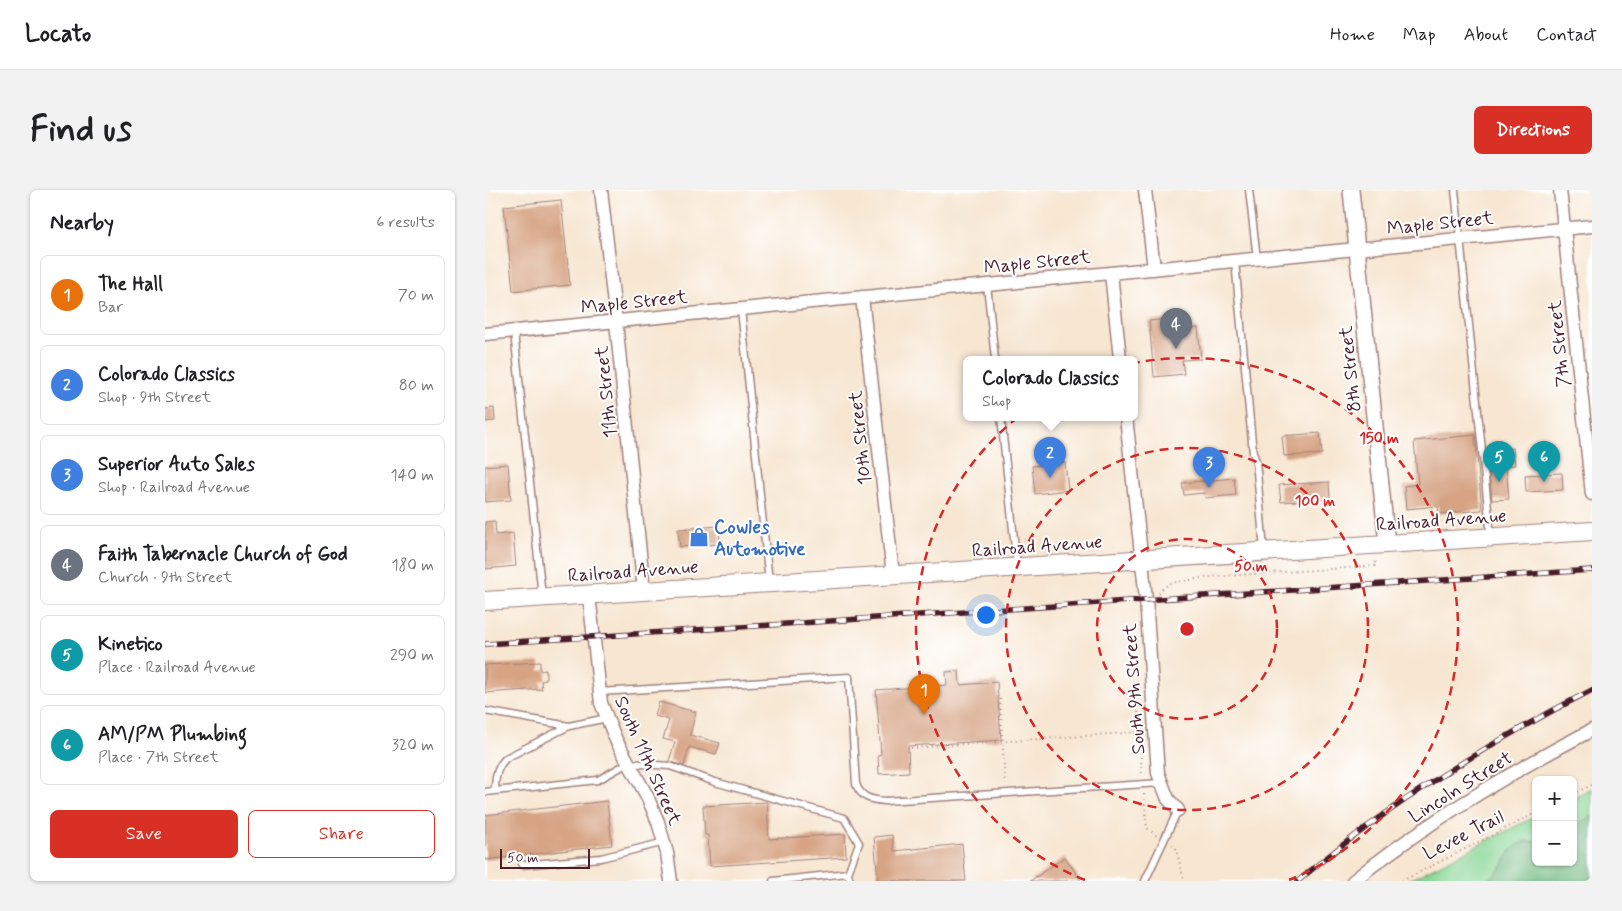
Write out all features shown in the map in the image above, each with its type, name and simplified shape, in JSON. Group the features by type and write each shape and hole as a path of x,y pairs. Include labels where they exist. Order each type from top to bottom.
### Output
{"main road":[{"name":"Railroad Avenue","path":"485,601 1592,531"}],"street":[{"name":"11th Street","path":"601,190 644,591"},
{"path":"1145,190 1154,269"},
{"name":"8th Street","path":"1351,190 1387,544"},
{"name":"7th Street","path":"1560,190 1592,494"},
{"name":"Maple Street","path":"485,334 1592,226"},
{"path":"1111,273 1120,356"},
{"name":"10th Street","path":"862,297 893,575"},
{"name":"South 9th Street","path":"1126,421 1140,559 1146,599 1158,773 1169,799 1178,810"},
{"name":"South 11th Street","path":"589,594 601,703 628,763 647,796 665,842 671,881"},
{"name":"Lincoln Street","path":"1353,881 1437,820 1553,750 1592,730"}],"lane":[{"path":"1249,190 1257,259"},
{"path":"1455,190 1491,537"},
{"path":"1235,261 1264,552"},
{"path":"987,285 995,356"},
{"path":"741,309 769,583"},
{"path":"514,332 542,598"},
{"path":"1001,421 1017,567"},
{"path":"599,692 849,677 856,784 858,790 871,800 882,801 1161,783"},
{"path":"485,711 569,726"},
{"path":"495,790 499,765 506,758 569,726 607,718"},
{"path":"485,792 598,780 628,763 670,766 715,782 844,818 859,843 848,873 850,881"},
{"path":"1145,881 1178,810"},
{"path":"521,865 601,858 665,842"},
{"path":"773,881 848,873"}],"path":[{"path":"1159,598 1159,593 1163,588 1171,583 1209,577 1376,566"},
{"path":"1152,694 1137,695 1147,828 1176,848 1184,881"},
{"path":"1000,698 1006,793"},
{"path":"911,748 1139,732"},
{"path":"1577,792 1592,785"},
{"name":"Levee Trail","path":"1402,881 1532,815"}],"green space":[{"path":"1592,788 1592,817 1580,822 1577,825 1577,821 1577,795"},
{"path":"1592,817 1592,881 1474,881 1490,878 1497,873 1512,850 1517,845 1525,842 1532,841 1532,866 1577,866 1577,825 1580,822"},
{"path":"1532,818 1532,841 1523,841 1505,859 1502,867 1489,879 1474,881 1407,881"}],"building":[{"path":"561,200 570,285 513,291 504,206"},
{"path":"1178,318 1179,329 1198,328 1201,359 1182,360 1184,374 1154,377 1149,321"},
{"path":"494,408 495,421 485,422 485,409"},
{"path":"1320,433 1322,454 1284,456 1282,436"},
{"path":"1475,435 1482,510 1439,514 1438,506 1406,509 1404,486 1418,484 1414,441"},
{"path":"1513,448 1515,465 1506,466 1509,499 1492,500 1487,451"},
{"path":"1065,462 1068,490 1035,494 1032,466"},
{"path":"508,464 511,500 485,502 485,466"},
{"path":"1562,473 1563,490 1526,492 1525,475"},
{"path":"1234,478 1236,495 1205,498 1204,493 1184,495 1182,483"},
{"path":"1329,482 1330,499 1281,502 1279,485"},
{"path":"495,521 496,535 513,533 516,566 485,569 485,522"},
{"name":"Cowles Automotive","path":"719,526 720,544 680,547 678,529"},
{"path":"540,662 540,671 546,670 546,680 541,681 542,689 485,693 485,665"},
{"path":"959,671 960,685 997,682 1001,740 908,746 909,772 879,774 878,755 881,754 876,690 947,685 946,672"},
{"path":"659,702 696,712 690,735 720,743 716,754 689,747 684,766 669,761 675,742 663,739 669,720 655,716"},
{"path":"607,801 612,845 485,860 485,815"},
{"path":"767,802 769,839 845,834 846,857 710,866 708,835 705,835 703,806"},
{"path":"892,835 894,851 962,844 966,881 878,881 874,837"},
{"path":"1065,857 1081,881 1030,881"}],"railway":[{"path":"485,644 1592,570"},
{"path":"1298,881 1332,853 1403,801 1477,754 1592,690"}],"place":[{"name":"Faith Tabernacle Church of God","path":"1176,349"},
{"name":"Colorado Classics","path":"1050,478"},
{"name":"Kinetico","path":"1499,482"},
{"name":"AM/PM Plumbing","path":"1544,482"},
{"name":"Superior Auto Sales","path":"1209,488"},
{"name":"Cowles Automotive","path":"699,537"},
{"name":"The Hall","path":"924,715"}]}
